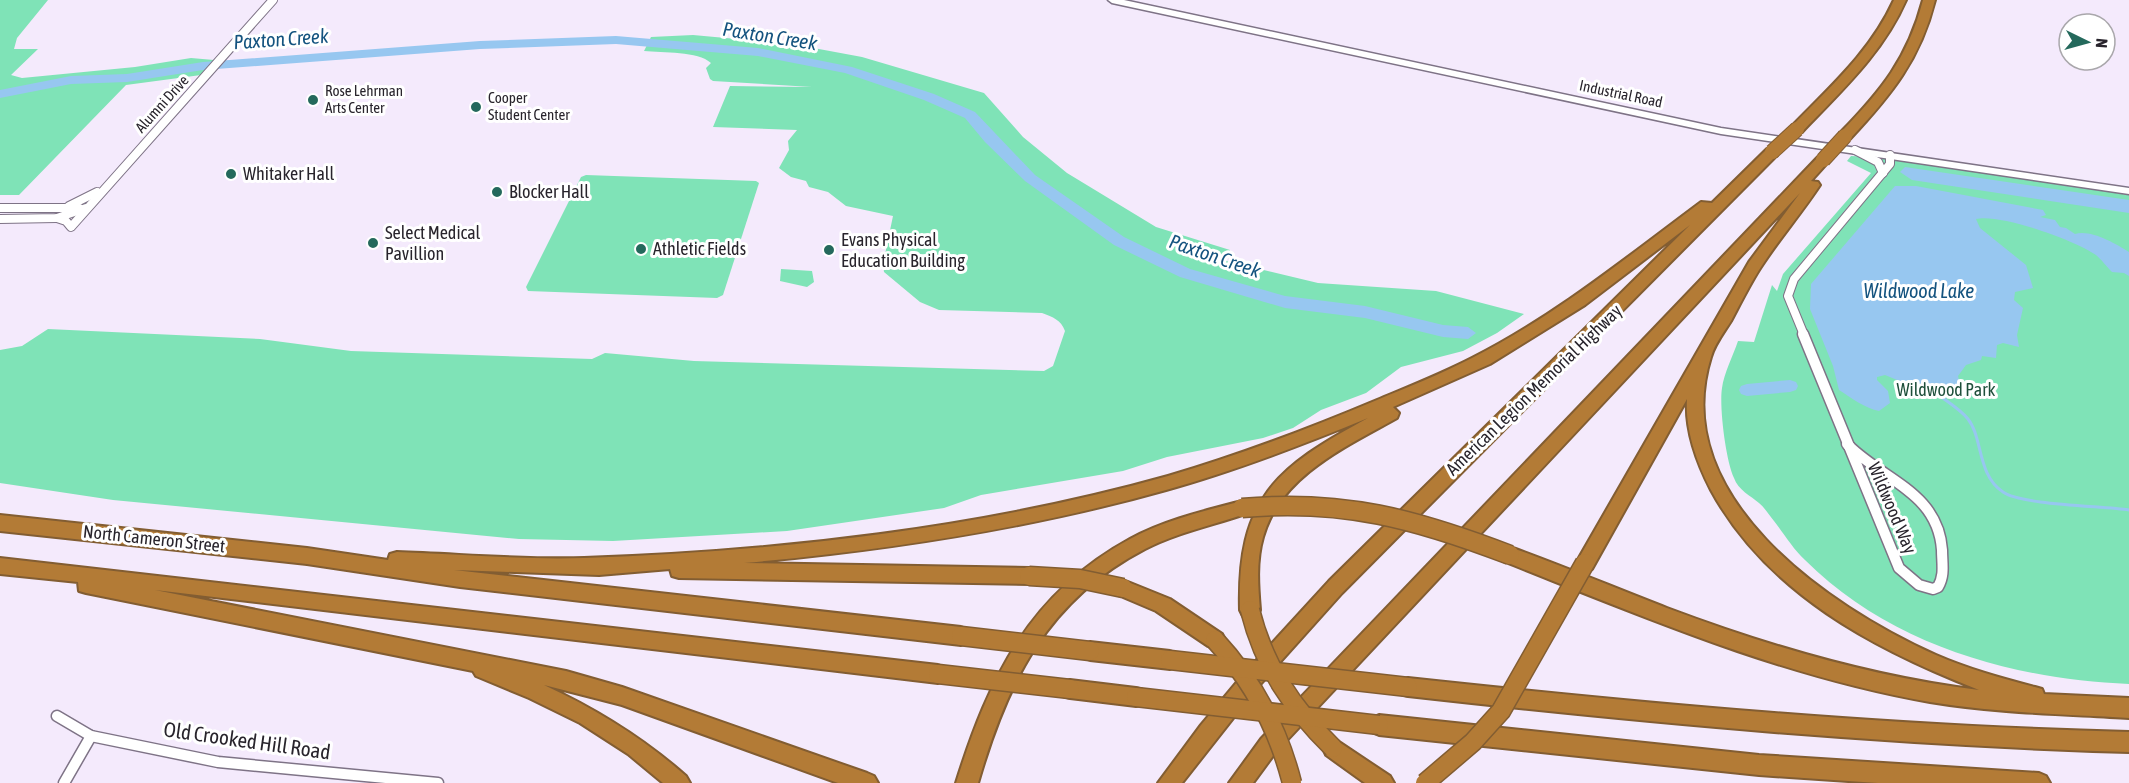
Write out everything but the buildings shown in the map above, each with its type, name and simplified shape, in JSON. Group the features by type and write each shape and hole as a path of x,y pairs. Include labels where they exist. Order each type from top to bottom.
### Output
{"highway":[{"name":"American Legion Memorial Highway","path":"1168,783 1240,691 1278,647 1427,495 1797,129 1867,55 1897,10 1900,0"},
{"path":"1240,783 1268,746 1827,160 1851,141 1893,85 1919,37 1929,0"},
{"path":"1383,783 1333,748 1303,719 1275,681 1263,657 1250,610 1248,581 1251,546 1263,513 1281,485 1315,456 1545,324 1606,283 1772,152"},
{"path":"1425,783 1473,742 1501,711 1677,399 1770,241 1827,160"},
{"path":"1703,358 1697,381 1695,412 1698,433 1708,465 1739,518 1789,573 1844,616 1921,660 2000,688 2092,706"},
{"path":"588,566 736,557 866,544 993,524 1085,504 1166,483 1278,447 1357,417 1484,360"},
{"path":"967,783 986,718 1002,680 1023,646 1062,599 1094,572 1148,539 1186,523 1242,508 1301,504 1360,508 1420,522 1704,631 1834,672 1962,697 2018,704 2129,708"},
{"name":"North Cameron Street","path":"0,523 307,556"},
{"path":"307,556 687,571 1029,576 1080,579 1123,588 1163,605 1215,640 1236,663 1262,702 1284,751 1292,783"},
{"path":"307,556 460,579 1408,687 1745,722 1950,735 2129,742"},
{"path":"0,567 428,651 594,687 867,783"},
{"path":"0,567 137,580 1379,725 1759,765 2039,783"},
{"path":"428,651 518,683 581,713 634,746 679,783"}],"street":[{"name":"Alumni Drive","path":"57,218 66,221 71,227 273,0"},
{"name":"Industrial Road","path":"1113,0 1721,131 1851,141 1890,155 2129,191"},
{"path":"1851,141 1878,162 1883,173"},
{"name":"Wildwood Way","path":"1847,444 1864,460 1919,500 1933,517 1940,530 1943,562 1943,573 1938,587 1933,589 1919,585 1899,568 1847,444 1789,301 1788,290 1794,279 1890,164 1890,155"},
{"path":"66,207 84,201 107,186"},
{"path":"0,208 87,208"},
{"path":"0,219 57,218 87,208"},
{"name":"Old Crooked Hill Road","path":"57,716 91,736 218,762 438,783"},
{"path":"64,783 91,736"}],"green space":[{"path":"0,0 48,0 17,38 14,49 38,49 11,75 22,78 135,67 191,58 214,60 201,75 126,85 19,195 0,195"},
{"path":"693,35 792,44 862,57 984,93 1023,137 1067,173 1156,227 1230,250 1226,261 1318,283 1436,291 1524,314 1497,333 1463,351 1401,367 1366,393 1321,410 1293,428 1263,438 1167,457 1123,471 981,495 944,508 787,531 613,541 519,539 113,500 0,483 0,350 22,346 48,329 260,339 351,351 592,359 605,353 694,361 1044,371 1053,366 1065,331 1061,324 1053,318 1042,313 939,310 920,302 884,272 883,264 893,216 846,206 828,192 809,187 806,181 791,177 779,168 789,150 788,141 797,130 713,127 730,86 812,87 713,81 706,68 711,63 705,59 689,54 644,51 651,37"},
{"name":"Wildwood Park","path":"1851,156 1877,157 2129,195 2129,684 2085,681 1997,665 1955,652 1875,615 1839,590 1801,556 1763,507 1736,482 1728,459 1722,420 1721,397 1727,370 1738,341 1754,342 1772,285 1777,291 1783,274 1871,173 1847,161"},
{"name":"Athletic Fields","path":"586,175 756,181 759,183 723,295 717,298 528,291 526,287 581,177"},
{"path":"781,269 812,271 814,282 807,287 780,281"}],"water":[{"path":"1905,167 2129,200 2129,213 1912,180 1900,172"},
{"name":"Wildwood Lake","path":"1895,186 1916,186 2043,210 2046,215 2040,217 2055,220 2060,227 2075,234 2088,233 2102,238 2129,252 2129,276 2112,272 2096,255 2055,235 2002,220 1976,219 1980,228 2026,265 2033,288 2015,292 2014,300 2023,308 2017,335 2019,347 2003,343 1997,345 1996,358 1982,356 1981,360 1966,365 1958,376 1959,380 1978,391 1952,387 1949,391 1936,393 1919,389 1885,375 1877,377 1877,380 1888,391 1890,403 1879,411 1869,408 1839,390 1833,366 1810,309 1811,284"}],"waterway":[{"name":"Paxton Creek","path":"0,94 71,80 127,78 203,66 480,45 616,40 651,45 758,52 848,70 929,97 970,115 990,139 1030,178 1119,241 1185,273 1285,302 1365,312 1443,331 1468,333"},
{"name":"Paxton Creek","path":"1747,390 1790,386"},
{"path":"1936,393 1968,419 1973,427 1984,466 1995,485 2003,492 2026,500 2129,510"}],"place":[{"name":"Rose Lehrman Arts Center","path":"313,100"},
{"name":"Cooper Student Center","path":"476,107"},
{"name":"Whitaker Hall","path":"231,174"},
{"name":"Blocker Hall","path":"497,192"},
{"name":"Select Medical Pavillion","path":"373,243"},
{"name":"Athletic Fields","path":"641,249"},
{"name":"Evans Physical Education Building","path":"829,250"}]}
